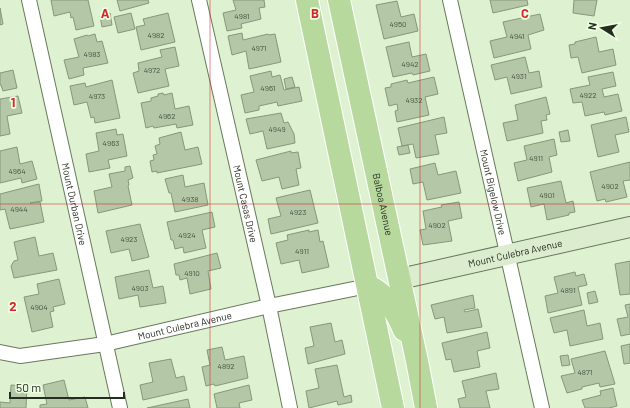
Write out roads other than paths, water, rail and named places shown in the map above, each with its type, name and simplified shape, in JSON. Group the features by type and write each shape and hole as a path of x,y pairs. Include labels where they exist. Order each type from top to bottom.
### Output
{"main road":[{"path":"307,0 393,408"},
{"name":"Balboa Avenue","path":"339,0 400,279 426,408"},
{"path":"358,238 376,265 386,273 400,279"},
{"path":"368,286 376,289 382,294 395,312 401,322 417,361"}],"street":[{"name":"Mount Durban Drive","path":"29,0 120,408"},
{"name":"Mount Casas Drive","path":"199,0 269,306 290,408"},
{"name":"Mount Bigelow Drive","path":"450,0 542,408"},
{"name":"Mount Culebra Avenue","path":"400,279 630,227"},
{"name":"Mount Culebra Avenue","path":"0,352 20,356 105,344 269,306 368,286"}]}
